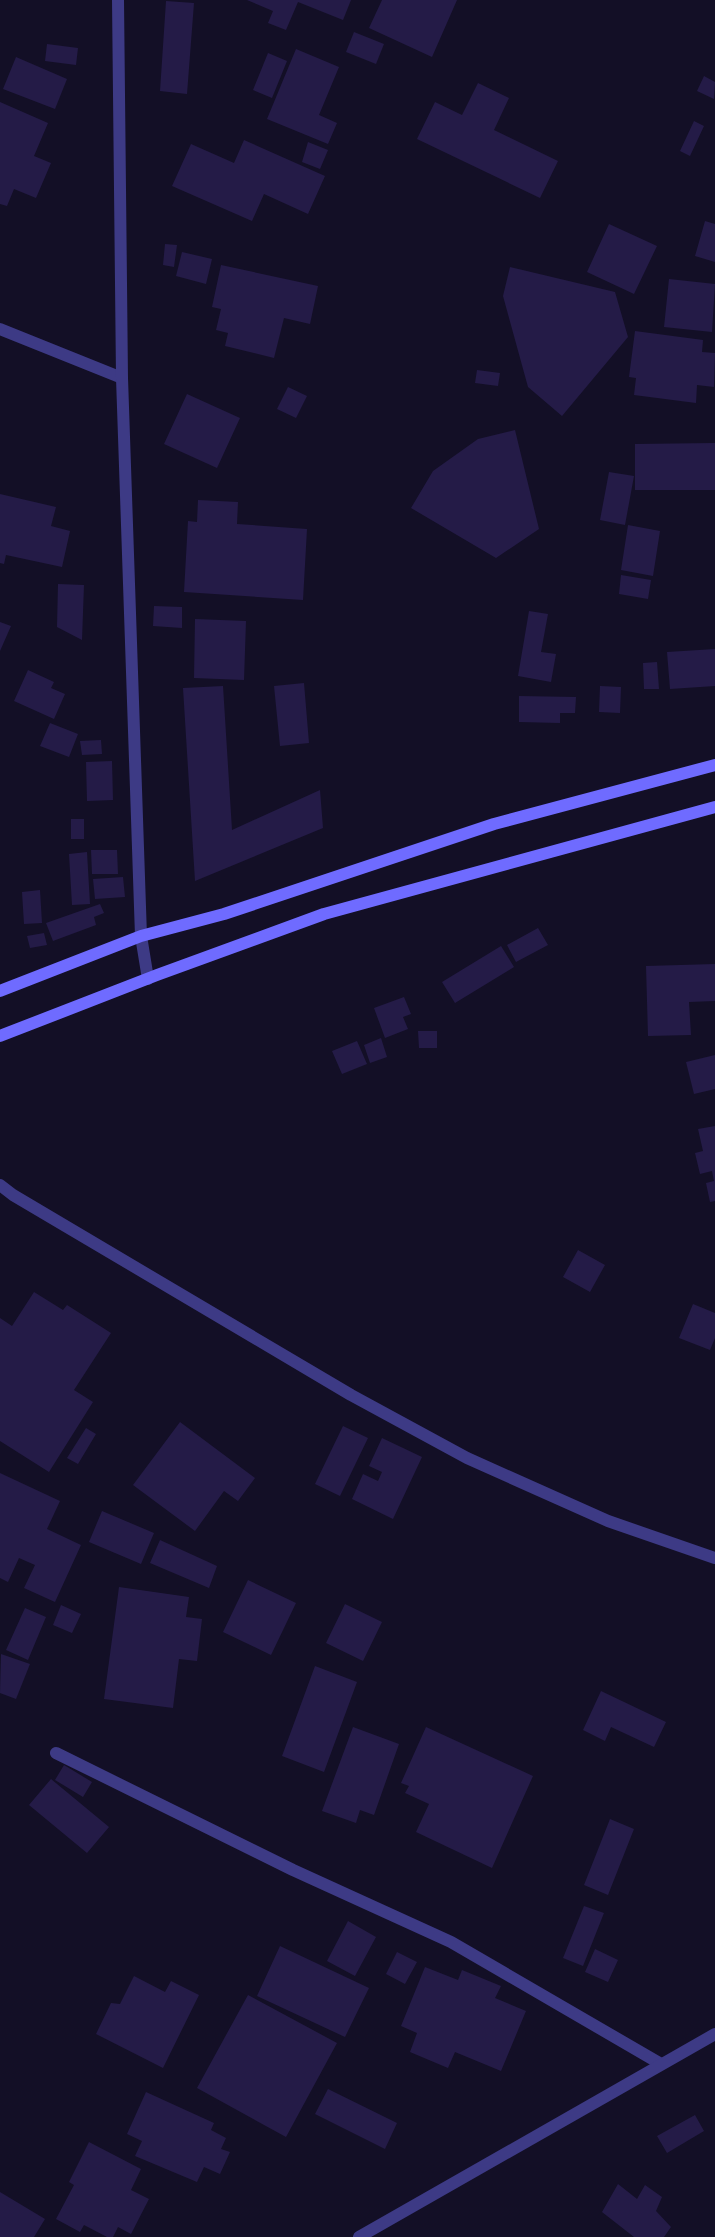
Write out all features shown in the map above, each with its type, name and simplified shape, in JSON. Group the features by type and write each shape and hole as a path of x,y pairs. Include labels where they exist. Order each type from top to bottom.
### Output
{"main road":[{"path":"0,991 141,936 224,914 494,824 715,765"},
{"path":"0,1036 324,914 715,807"}],"street":[{"path":"118,0 122,378 141,936 148,979"},
{"path":"0,329 122,378"},
{"path":"0,1185 13,1195 351,1395 467,1458 608,1521 715,1558"},
{"path":"56,1753 293,1870 451,1942 661,2064"},
{"path":"359,2237 715,2034"}],"building":[{"path":"247,0 351,0 343,20 298,2 286,30 268,23 273,11"},
{"path":"382,0 457,0 432,57 369,28"},
{"path":"166,1 194,3 187,94 160,91"},
{"path":"354,32 384,44 376,64 346,52"},
{"path":"47,44 78,48 76,65 45,61"},
{"path":"296,49 339,67 319,115 337,123 328,144 267,119"},
{"path":"268,53 287,61 272,98 253,90"},
{"path":"16,57 67,79 55,109 3,89"},
{"path":"704,76 715,82 714,99 697,91"},
{"path":"478,83 509,98 494,130 558,161 540,198 417,139 435,102 462,115"},
{"path":"0,102 48,123 34,156 51,163 36,198 14,189 7,206 0,204"},
{"path":"694,121 704,126 690,156 680,151"},
{"path":"244,140 325,176 308,214 264,194 252,221 172,186 191,144 234,163"},
{"path":"308,142 328,150 320,169 302,162"},
{"path":"705,221 715,224 715,262 695,256"},
{"path":"609,224 657,246 634,294 587,272"},
{"path":"165,244 177,245 174,267 163,265"},
{"path":"182,252 212,259 206,284 176,276"},
{"path":"221,265 318,286 310,324 284,318 274,358 225,346 228,333 216,330 221,309 212,307"},
{"path":"510,267 615,292 628,337 562,416 528,387 503,296"},
{"path":"669,279 715,284 712,332 664,327"},
{"path":"635,331 703,340 702,352 715,353 714,387 697,385 696,403 634,395 636,378 629,377"},
{"path":"477,370 500,373 498,386 475,383"},
{"path":"288,387 307,396 296,418 277,409"},
{"path":"187,394 240,418 217,468 164,444"},
{"path":"515,430 539,529 496,558 411,508 433,471 478,439"},
{"path":"715,443 715,490 635,490 635,444"},
{"path":"609,472 634,476 625,525 600,520"},
{"path":"0,494 56,507 51,526 70,531 62,567 6,555 4,564 0,563"},
{"path":"198,500 238,502 237,524 307,529 303,600 184,592 188,521 197,522"},
{"path":"628,525 660,531 653,576 621,570"},
{"path":"621,575 651,580 648,599 619,594"},
{"path":"58,584 84,585 82,640 57,627"},
{"path":"154,606 182,607 182,628 153,626"},
{"path":"529,611 548,614 541,652 556,654 551,682 518,676"},
{"path":"195,619 246,621 244,680 194,678"},
{"path":"0,622 11,626 0,651"},
{"path":"715,649 715,686 670,689 667,652"},
{"path":"657,662 659,689 644,689 643,663"},
{"path":"28,670 54,682 51,688 65,694 54,719 14,701"},
{"path":"304,683 309,743 280,746 274,686"},
{"path":"223,686 232,830 320,790 323,828 195,881 183,688"},
{"path":"600,686 621,687 620,713 599,712"},
{"path":"519,696 576,697 575,713 560,713 560,723 519,722"},
{"path":"50,723 78,734 69,757 40,746"},
{"path":"101,740 102,754 82,755 80,741"},
{"path":"112,761 113,800 87,801 86,762"},
{"path":"71,819 84,819 84,839 71,839"},
{"path":"91,850 117,850 118,874 92,874"},
{"path":"87,852 90,904 72,905 69,854"},
{"path":"123,877 125,897 95,899 93,879"},
{"path":"40,890 42,923 24,924 22,892"},
{"path":"100,904 104,913 94,917 96,925 53,941 46,923"},
{"path":"538,928 548,945 516,962 507,945"},
{"path":"44,933 47,945 30,948 27,936"},
{"path":"501,946 514,967 455,1003 442,982"},
{"path":"715,964 715,1001 689,1002 691,1035 648,1036 646,966"},
{"path":"404,997 411,1014 403,1017 408,1029 385,1038 374,1008"},
{"path":"418,1031 437,1031 437,1048 419,1048"},
{"path":"381,1038 387,1057 370,1063 364,1045"},
{"path":"357,1041 367,1064 342,1074 332,1051"},
{"path":"715,1055 715,1089 694,1094 686,1062"},
{"path":"715,1126 715,1201 710,1202 706,1183 714,1181 712,1171 700,1174 695,1153 703,1151 698,1129"},
{"path":"578,1250 605,1265 590,1292 563,1277"},
{"path":"34,1292 63,1310 67,1305 111,1333 74,1390 93,1402 49,1472 0,1441 0,1318 12,1326"},
{"path":"693,1304 715,1313 715,1338 710,1350 679,1338"},
{"path":"180,1422 255,1478 238,1501 224,1491 195,1531 133,1485"},
{"path":"343,1426 368,1438 340,1496 315,1484"},
{"path":"86,1428 96,1434 78,1464 67,1458"},
{"path":"382,1438 422,1457 393,1519 352,1499 363,1474 378,1481 382,1472 369,1466"},
{"path":"0,1473 60,1501 47,1529 81,1545 55,1602 24,1588 35,1565 19,1558 8,1582 0,1578"},
{"path":"102,1511 154,1533 141,1564 89,1542"},
{"path":"160,1540 217,1566 209,1588 150,1563"},
{"path":"248,1580 296,1603 271,1655 223,1632"},
{"path":"119,1587 189,1597 186,1617 202,1619 197,1661 179,1659 173,1708 104,1699"},
{"path":"345,1604 382,1622 363,1661 326,1643"},
{"path":"61,1605 81,1614 72,1633 53,1625"},
{"path":"25,1608 46,1617 28,1660 6,1650"},
{"path":"1,1654 30,1664 16,1699 0,1693"},
{"path":"315,1666 357,1682 324,1772 282,1756"},
{"path":"601,1691 666,1722 654,1747 611,1727 605,1741 583,1730"},
{"path":"353,1727 399,1744 374,1815 360,1810 356,1823 322,1811"},
{"path":"426,1727 533,1776 492,1868 416,1832 429,1804 405,1793 409,1786 401,1783"},
{"path":"64,1765 92,1782 83,1797 55,1780"},
{"path":"51,1779 109,1827 87,1853 29,1805"},
{"path":"610,1819 634,1829 608,1895 584,1885"},
{"path":"584,1906 604,1913 583,1966 563,1958"},
{"path":"348,1921 376,1937 355,1976 327,1961"},
{"path":"280,1946 369,1988 345,2037 257,1996"},
{"path":"595,1949 618,1960 608,1982 585,1972"},
{"path":"397,1952 417,1962 405,1984 386,1974"},
{"path":"425,1967 458,1980 462,1970 501,1986 495,1998 526,2011 501,2071 455,2052 448,2068 410,2052 417,2033 401,2026"},
{"path":"134,1976 165,1992 171,1981 199,1995 163,2068 96,2034 111,2003 120,2004"},
{"path":"248,1995 337,2043 286,2137 197,2088"},
{"path":"328,2089 397,2123 385,2149 315,2114"},
{"path":"146,2092 214,2123 211,2130 226,2138 221,2149 230,2152 220,2174 204,2167 197,2182 135,2156 142,2141 127,2134"},
{"path":"695,2115 704,2131 667,2153 657,2136"},
{"path":"89,2142 141,2169 131,2190 149,2199 131,2234 118,2227 113,2237 107,2237 84,2225 80,2232 56,2219 74,2185 69,2182"},
{"path":"618,2184 637,2199 645,2185 662,2197 656,2211 671,2227 664,2237 634,2237 602,2212"},
{"path":"0,2192 45,2219 34,2237 0,2237"}]}
